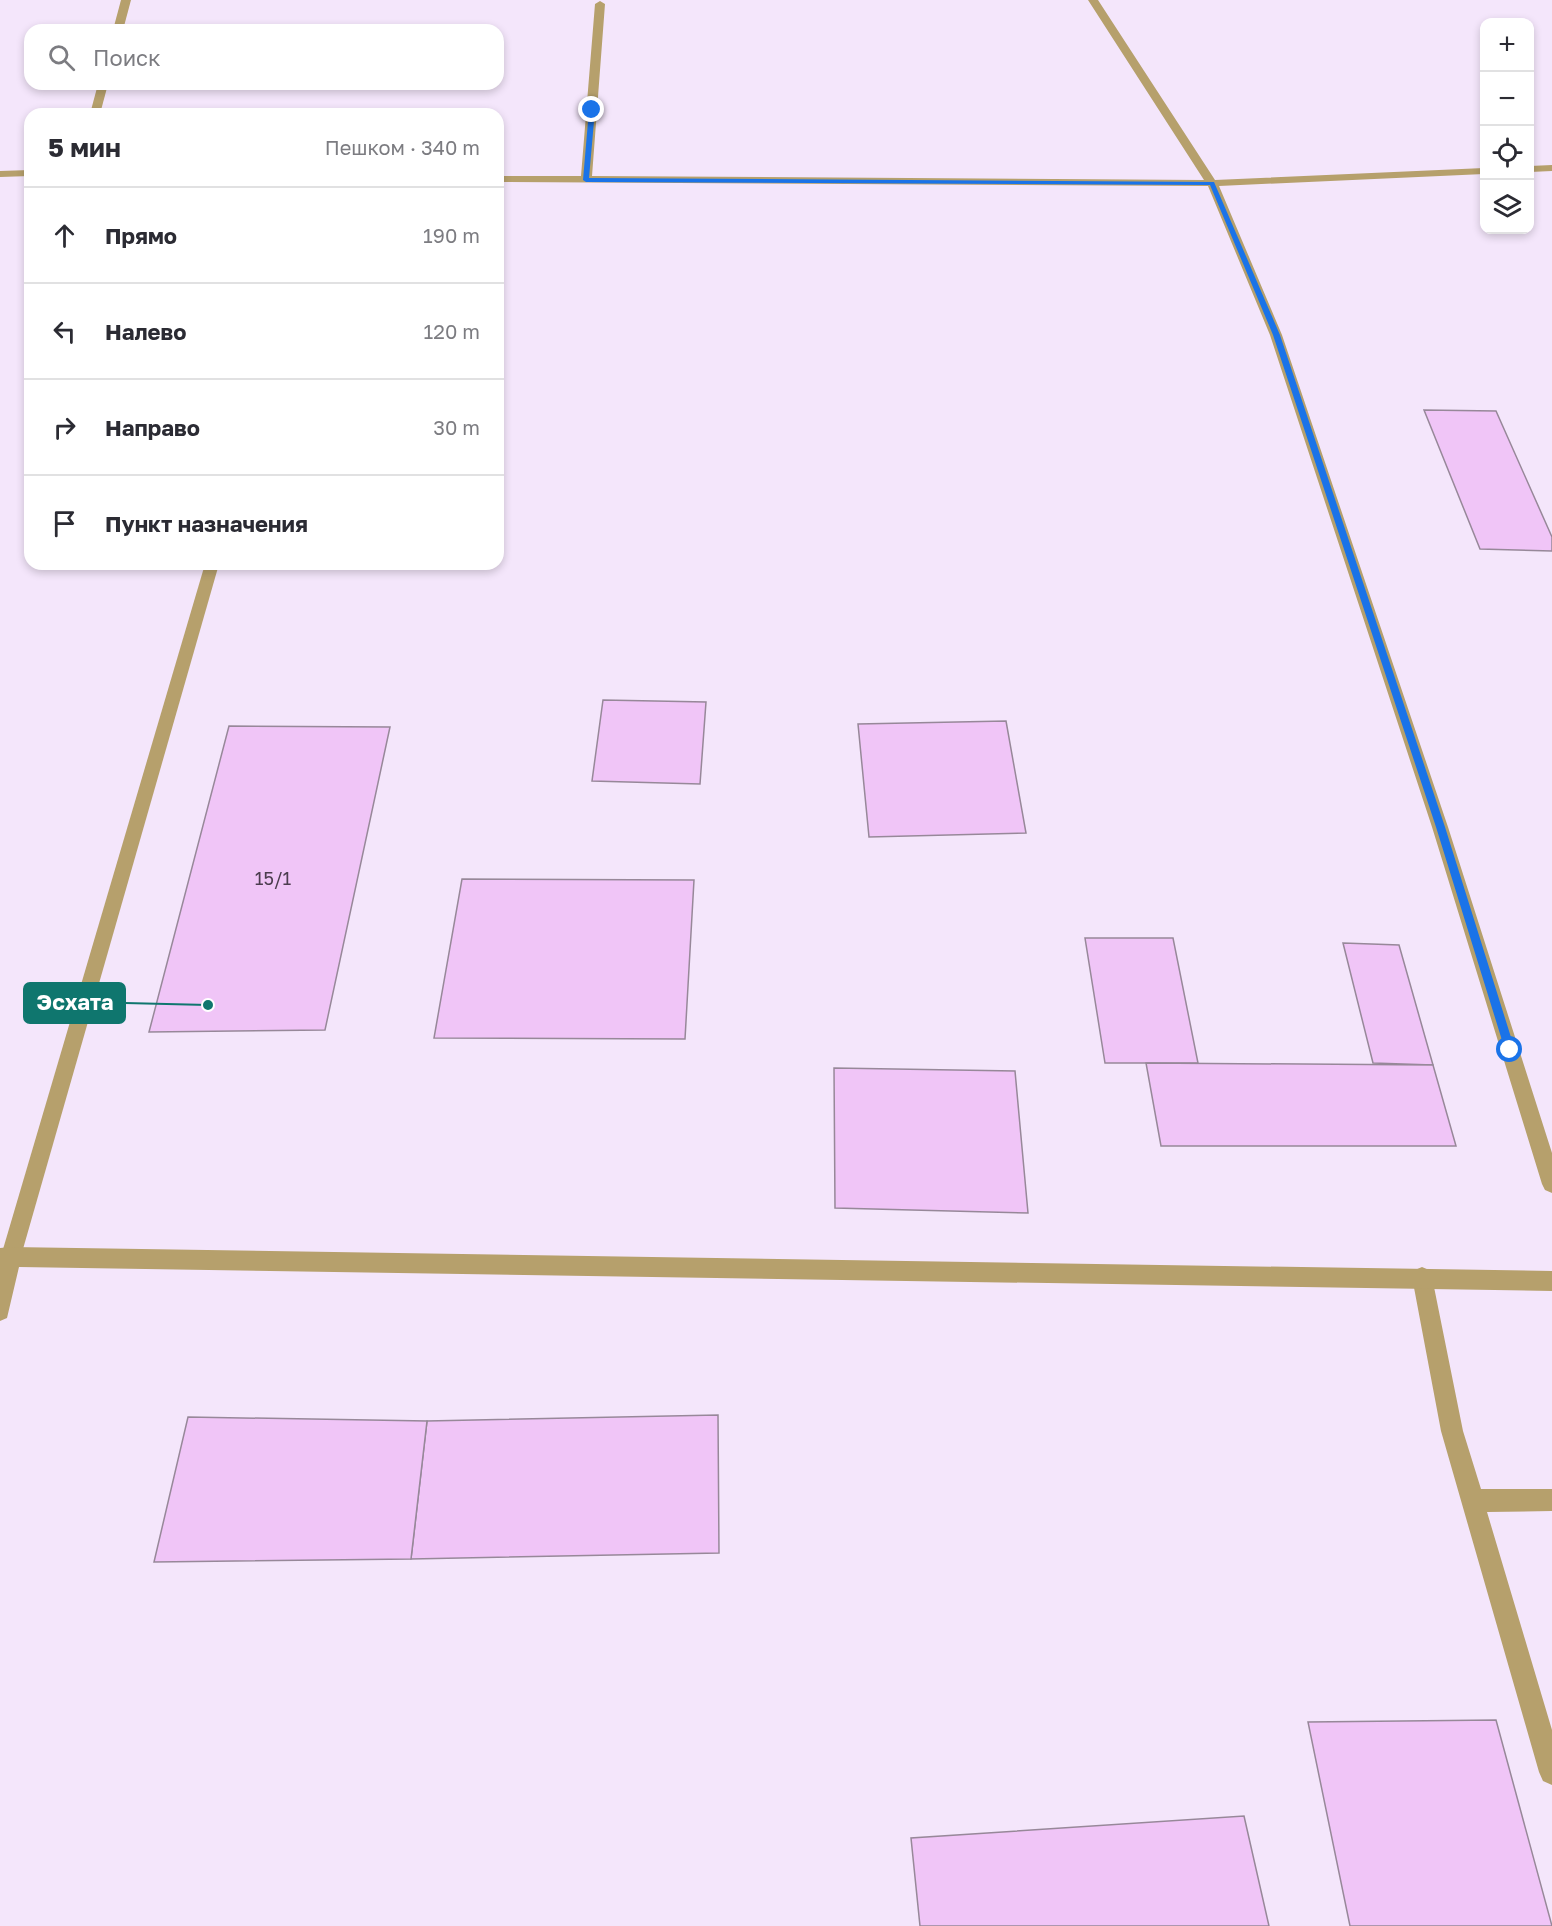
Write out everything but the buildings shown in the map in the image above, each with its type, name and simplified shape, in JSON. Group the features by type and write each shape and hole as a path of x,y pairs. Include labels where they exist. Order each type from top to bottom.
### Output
{"street":[{"path":"120,24 126,0"},
{"path":"1093,0 1212,183 1280,346 1440,827 1552,1184"},
{"path":"586,180 600,4"},
{"path":"97,108 102,90"},
{"path":"1534,169 1552,168"},
{"path":"504,179 1212,183 1480,171"},
{"path":"0,174 24,173"},
{"path":"0,1311 6,1257 210,570"},
{"path":"6,1257 1422,1277 1552,1281"},
{"path":"1422,1277 1452,1431 1552,1772"},
{"path":"1472,1501 1552,1500"}],"place":[{"name":"Эсхата","path":"208,1005"}],"route":[{"path":"592,110 586,180 1212,183 1276,335 1440,827 1510,1050"}]}
